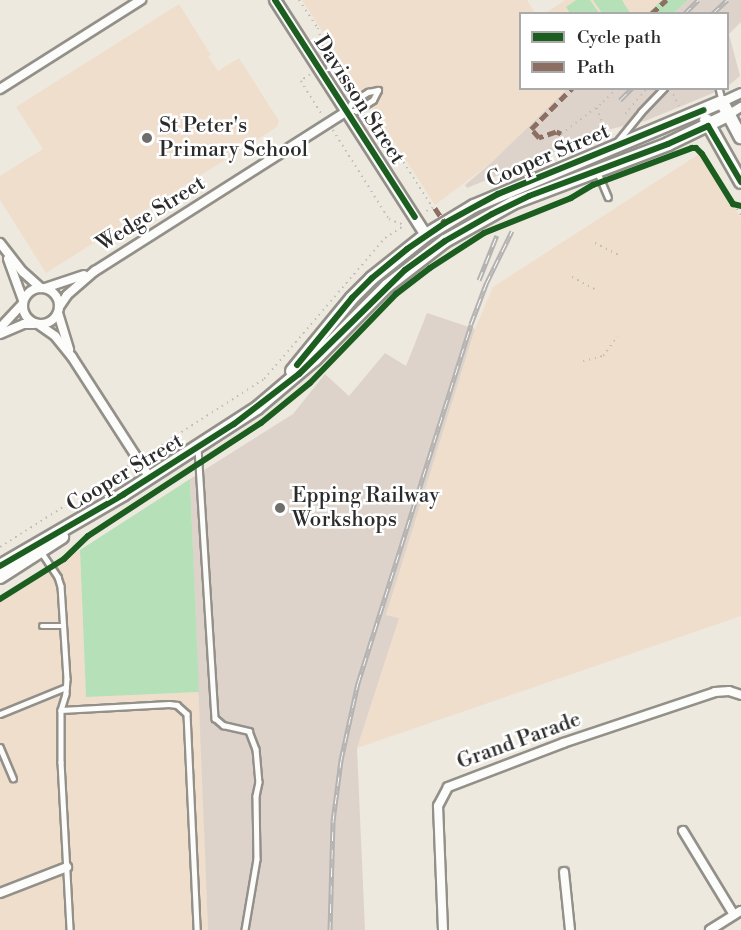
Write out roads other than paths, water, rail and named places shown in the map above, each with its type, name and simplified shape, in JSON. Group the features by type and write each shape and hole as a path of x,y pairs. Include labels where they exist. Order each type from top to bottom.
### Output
{"main road":[{"name":"Cooper Street","path":"263,403 352,298 390,263 426,235 498,195 722,102"},
{"path":"722,102 741,137"},
{"path":"704,110 708,126 741,182"},
{"name":"Cooper Street","path":"0,578 38,548 198,448 263,403 315,359 387,286 435,248 513,203 668,144 728,115"},
{"name":"Davisson Street","path":"426,235 435,248"},
{"name":"Cooper Street","path":"0,566 38,548"}],"street":[{"path":"0,89 141,0"},
{"name":"Davisson Street","path":"275,0 426,235"},
{"name":"Cooper Street","path":"722,102 741,93"},
{"name":"Cooper Street","path":"728,115 741,107"},
{"name":"Wedge Street","path":"59,310 66,295 95,270 347,111"},
{"path":"0,243 6,253 23,302 25,316 55,336 72,357 150,478"},
{"path":"6,253 42,288 57,297 72,357"},
{"name":"Wedge Street","path":"42,288 95,270"},
{"path":"0,328 30,291 42,288"},
{"path":"0,334 24,324 50,322 59,310"},
{"name":"Grand Parade","path":"443,930 438,806 448,788 563,743 715,692 729,691 741,694"},
{"path":"683,831 738,913 710,930"},
{"path":"0,893 67,867"},
{"path":"564,872 570,930"}],"lane":[{"path":"378,90 373,100 359,108 347,111 355,101 368,92 378,90"},
{"path":"613,146 662,90"},
{"path":"719,90 722,102"},
{"path":"598,171 608,197"},
{"path":"198,448 215,718 223,725 249,731 256,749 259,782 256,796 257,859 245,930"},
{"path":"38,548 60,581 64,626 66,687 61,710 63,832 70,930"},
{"path":"42,626 64,626"},
{"path":"0,714 66,687"},
{"path":"61,710 169,704 177,705 187,714 197,930"},
{"path":"0,747 13,778"}],"railway":[{"path":"686,12 698,0"},
{"path":"714,12 727,0"},
{"path":"620,100 630,90"},
{"path":"330,930 333,821 341,760 358,683 471,324 486,284 512,231"},
{"path":"479,280 497,235"}],"place":[{"name":"St Peter's Primary School","path":"147,138"},
{"name":"Epping Railway Workshops","path":"280,508"}]}
